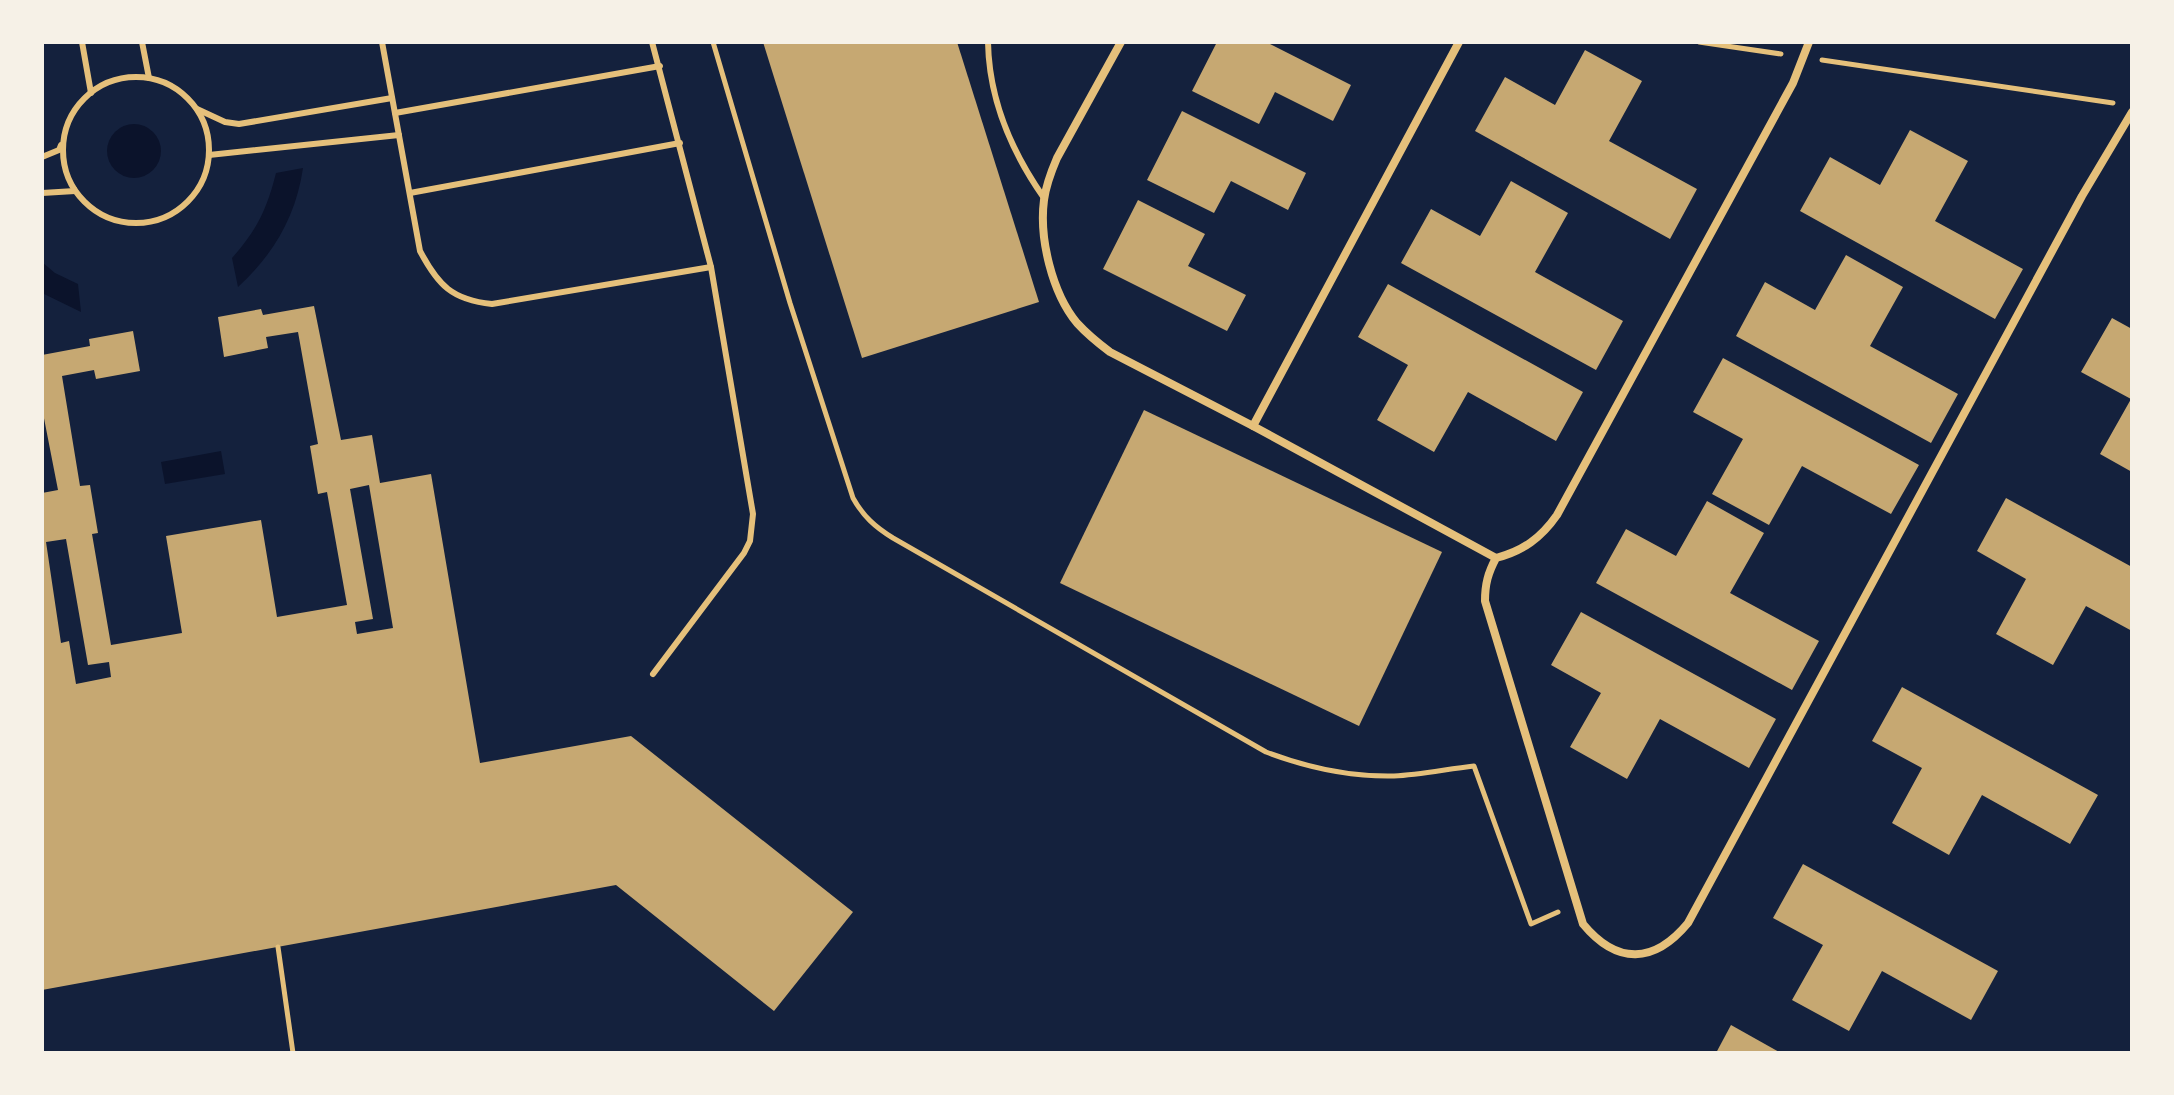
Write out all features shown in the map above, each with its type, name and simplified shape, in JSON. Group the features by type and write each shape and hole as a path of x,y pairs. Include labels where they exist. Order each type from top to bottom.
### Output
{"street":[{"path":"1121,42 1057,158 1044,198 1044,240 1054,282 1076,322 1110,352 1496,558"},
{"path":"1253,426 1459,42"},
{"path":"1809,42 1793,83 1557,515 1525,548 1496,558 1485,586 1485,601 1583,924 1596,940 1614,951 1635,955 1656,951 1674,939 1688,923 2082,196 2132,112"}],"lane":[{"path":"82,42 91,93"},
{"path":"142,42 149,78"},
{"path":"382,42 420,251 432,273 448,290 470,302 492,304 711,267"},
{"path":"652,42 711,267 753,514 753,527 744,553 653,674"},
{"path":"988,42 992,79 1002,119 1019,161 1044,198"},
{"path":"395,113 660,66"},
{"path":"42,157 59,150 65,130 80,103 109,82 128,77 149,78 168,84 184,94 197,109 207,132 209,155 206,174 185,205 169,215 151,222 123,221 97,212 82,200 71,185"},
{"path":"197,109 225,122 239,124 392,98"},
{"path":"42,193 75,191 65,167 65,130"},
{"path":"209,155 399,135"},
{"path":"410,193 680,143"}],"path":[{"path":"713,42 790,303 853,498 869,520 893,538 1266,752 1330,772 1364,776 1397,776 1474,766 1531,924 1576,904"},
{"path":"1699,42 2116,104"},
{"path":"278,947 293,1053"}],"water":[{"path":"134,124 153,132 161,151 153,170 134,178 115,170 107,151 115,132"},
{"path":"303,168 289,218 273,248 238,287 232,258 260,218 276,173"},
{"path":"42,262 55,273 78,284 81,312 42,293"},
{"path":"221,451 225,474 165,484 161,462"}],"building":[{"path":"763,42 957,42 1039,302 862,358"},
{"path":"1217,42 1266,42 1351,85 1333,121 1275,92 1259,124 1192,91"},
{"path":"1585,50 1642,81 1609,141 1697,189 1670,239 1475,131 1505,77 1555,105"},
{"path":"1182,111 1306,173 1288,210 1231,181 1214,213 1147,180"},
{"path":"1910,130 1968,161 1935,221 2023,269 1995,319 1800,211 1830,157 1880,185"},
{"path":"1511,181 1568,213 1535,272 1623,321 1596,370 1401,263 1431,209 1480,236"},
{"path":"1138,200 1205,234 1188,266 1246,295 1227,331 1103,269"},
{"path":"1846,255 1903,287 1870,346 1958,394 1931,443 1736,336 1765,282 1815,310"},
{"path":"1388,284 1583,392 1556,441 1468,392 1434,452 1377,420 1408,365 1358,337"},
{"path":"314,306 341,440 372,435 380,483 431,474 480,763 631,736 853,912 774,1011 616,885 42,990 42,493 58,490 42,408 42,355 90,346 89,339 133,331 140,371 96,379 94,370 62,376 80,486 90,485 98,533 92,534 111,645 182,633 166,536 261,520 277,617 347,605 327,492 318,494 310,446 318,444 298,332 266,337 268,348 224,357 218,317 261,309 263,315","holes":["369,485 393,628 357,634 355,622 373,619 350,489","66,539 88,665 109,662 111,677 76,684 69,641 61,643 46,542"]},
{"path":"2112,318 2132,329 2132,472 2100,454 2131,399 2081,372"},
{"path":"1723,358 1919,465 1891,514 1802,466 1769,525 1712,494 1743,439 1693,412"},
{"path":"1144,410 1442,552 1359,726 1060,583"},
{"path":"2006,498 2132,567 2132,631 2086,606 2053,665 1996,634 2026,579 1977,551"},
{"path":"1707,501 1764,533 1730,593 1819,641 1792,690 1596,583 1626,529 1676,556"},
{"path":"1581,612 1776,719 1749,768 1660,719 1627,779 1570,747 1601,693 1551,665"},
{"path":"1902,687 2098,795 2070,844 1982,795 1949,855 1892,823 1922,768 1872,741"},
{"path":"1803,864 1998,971 1971,1020 1882,971 1849,1031 1792,1000 1823,945 1773,918"},
{"path":"1731,1025 1781,1053 1716,1053"}]}
